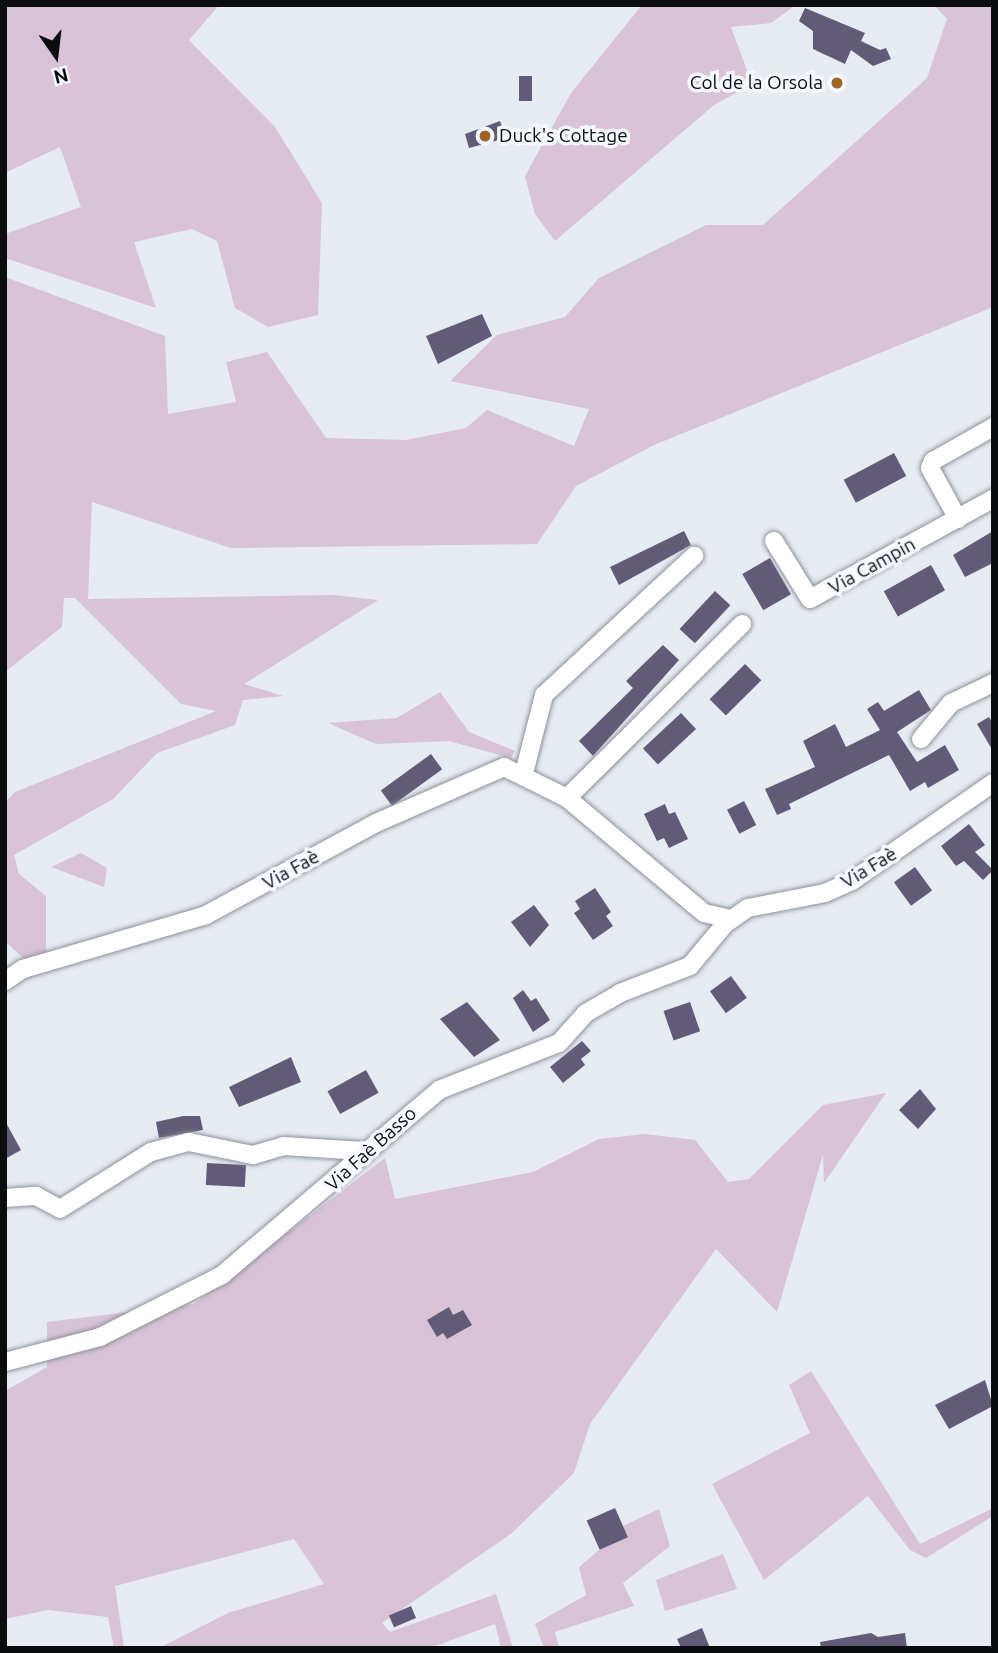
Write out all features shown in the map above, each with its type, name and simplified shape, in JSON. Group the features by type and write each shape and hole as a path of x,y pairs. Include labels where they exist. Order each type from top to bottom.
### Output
{"street":[{"path":"958,519 930,468 933,461 993,427"},
{"name":"Via Campin","path":"774,541 810,600 993,499"},
{"path":"524,773 544,695 694,556"},
{"path":"567,798 742,624"},
{"path":"921,739 951,703 993,682"},
{"name":"Via Faè","path":"5,981 23,970 206,915 484,772 504,767 524,773 567,798 704,912 728,922 748,908 825,893 852,881 993,783"},
{"name":"Via Faè Basso","path":"5,1362 100,1337 222,1275 310,1205 363,1152 454,1080 514,1063 559,1043 586,1013 620,993 690,966 728,922"},
{"path":"5,1198 36,1196 60,1209 151,1152 189,1142 253,1155 284,1146 363,1152"}],"shaded area":[{"path":"5,5 219,5 189,40 275,127 322,203 318,315 268,327 235,308 217,241 192,229 134,242 156,308 5,258 5,234 81,207 60,147 5,173"},
{"path":"642,5 796,5 771,23 731,27 752,84 714,105 555,241 535,214 525,176 571,93"},
{"path":"934,5 993,5 993,307 654,445 576,486 537,544 231,548 92,502 88,599 334,595 378,600 244,684 283,696 243,700 235,725 157,753 113,799 14,855 19,874 46,896 46,954 25,960 5,941 5,803 15,792 216,711 181,704 75,598 64,598 62,627 5,672 5,277 165,336 168,414 236,402 226,362 267,352 326,438 406,440 466,428 487,410 574,446 589,409 450,381 497,335 565,317 599,278 706,225 763,225 927,78 947,19"},
{"path":"440,692 469,732 515,751 511,758 449,741 376,744 328,723 397,718"},
{"path":"81,853 107,868 104,887 51,867"},
{"path":"886,1093 824,1183 823,1155 777,1312 716,1249 590,1424 574,1473 512,1533 382,1623 390,1632 496,1594 513,1648 501,1648 495,1624 430,1648 159,1648 228,1613 324,1584 294,1539 115,1586 124,1648 114,1648 108,1617 48,1610 5,1619 5,1391 47,1367 47,1322 194,1304 385,1158 395,1199 533,1172 599,1139 645,1134 695,1140 728,1182 749,1179 823,1105"},
{"path":"811,1371 920,1544 993,1508 993,1516 926,1558 910,1550 868,1496 764,1580 712,1484 810,1433 789,1385"},
{"path":"659,1509 670,1546 623,1583 634,1606 555,1632 559,1648 544,1648 535,1624 586,1595 579,1567 599,1550 628,1537 623,1526"},
{"path":"723,1554 737,1589 665,1611 656,1580"}],"building":[{"path":"805,8 865,33 861,41 880,50 886,48 891,59 873,66 851,50 845,64 813,49 813,31 799,21"},
{"path":"519,76 532,76 532,101 519,101"},
{"name":"Duck's Cottage","path":"500,121 506,138 469,148 465,134"},
{"path":"482,314 492,336 438,364 426,336"},
{"path":"894,453 906,476 856,503 844,480"},
{"path":"684,531 691,545 619,585 610,567"},
{"path":"993,531 993,563 965,577 953,555"},
{"path":"770,558 791,594 763,610 742,574"},
{"path":"931,565 945,590 898,617 884,591"},
{"path":"715,591 730,605 695,643 680,629"},
{"path":"663,645 679,660 593,756 579,741 633,688 626,681"},
{"path":"745,664 761,680 726,716 710,699"},
{"path":"919,690 931,710 897,732 917,762 945,745 959,770 928,788 925,782 910,791 889,755 789,804 791,809 777,815 765,789 815,767 803,741 835,724 846,747 880,730 867,709 878,702 884,711"},
{"path":"681,713 696,729 658,765 643,748"},
{"path":"989,717 993,724 993,751 977,724"},
{"path":"431,754 442,769 392,806 381,790"},
{"path":"744,801 756,825 739,834 727,810"},
{"path":"665,804 669,814 675,812 688,839 669,848 664,838 657,841 644,814"},
{"path":"969,824 985,845 975,852 993,870 983,880 964,861 956,866 941,846"},
{"path":"915,867 932,890 911,906 894,882"},
{"path":"595,888 611,912 606,916 613,926 593,940 574,913 580,909 575,901"},
{"path":"534,905 549,925 530,947 511,922"},
{"path":"731,976 747,998 726,1013 710,991"},
{"path":"523,990 531,1001 536,998 550,1020 533,1032 513,998"},
{"path":"467,1002 500,1040 474,1057 440,1019"},
{"path":"690,1002 700,1031 674,1040 664,1011"},
{"path":"582,1041 591,1051 581,1059 585,1065 563,1083 550,1067"},
{"path":"291,1057 301,1082 239,1107 229,1087"},
{"path":"366,1070 379,1093 340,1114 328,1091"},
{"path":"920,1089 936,1109 918,1129 899,1110"},
{"path":"183,1116 200,1116 203,1130 159,1138 156,1122"},
{"path":"5,1121 21,1150 5,1159"},
{"path":"207,1163 246,1165 245,1187 206,1185"},
{"path":"449,1307 453,1315 463,1310 472,1325 447,1339 443,1333 437,1337 427,1320"},
{"path":"985,1380 993,1406 949,1429 935,1405"},
{"path":"615,1508 628,1537 600,1550 587,1521"},
{"path":"411,1606 416,1618 394,1627 389,1615"},
{"path":"702,1628 710,1648 681,1648 677,1639"},
{"path":"871,1633 878,1637 905,1633 907,1648 821,1648 820,1642"}],"place":[{"name":"Col de la Orsola","path":"837,83"},
{"name":"Duck's Cottage","path":"485,136"}]}
